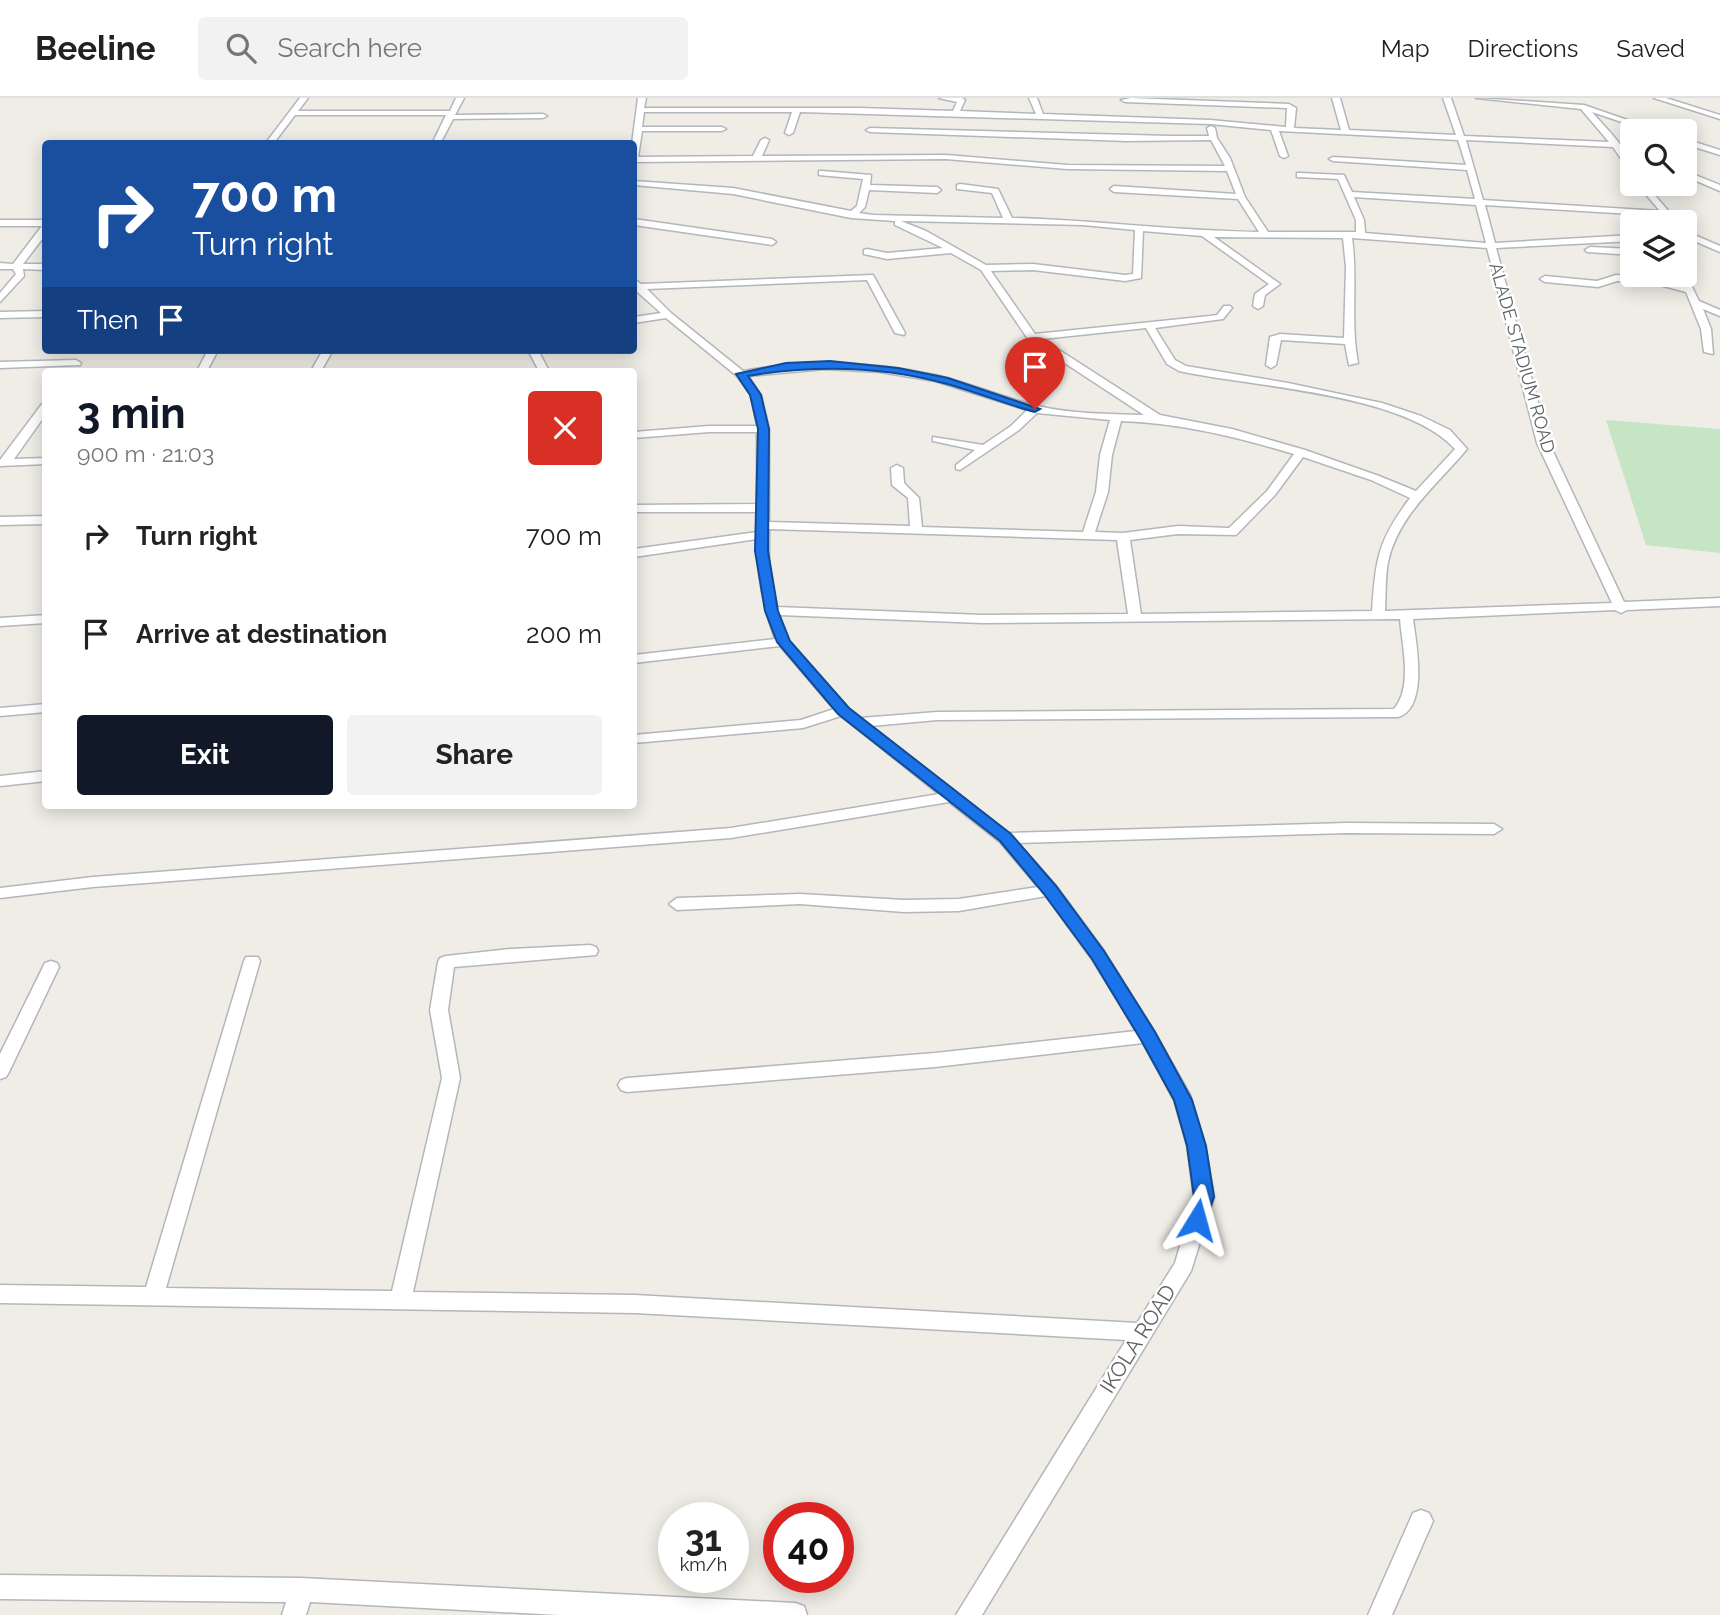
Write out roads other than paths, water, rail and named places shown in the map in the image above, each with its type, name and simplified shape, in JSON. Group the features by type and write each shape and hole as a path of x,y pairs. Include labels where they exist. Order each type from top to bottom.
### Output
{"street":[{"path":"272,140 304,98"},
{"path":"438,140 460,98"},
{"path":"636,140 642,98"},
{"path":"778,110 780,98"},
{"path":"839,109 847,98"},
{"path":"943,98 961,100 956,113"},
{"path":"1033,98 1041,118"},
{"path":"1336,98 1346,133"},
{"name":"ALADE STADIUM ROAD","path":"1447,98 1462,139 1518,341 1543,443 1621,609"},
{"path":"1480,98 1582,102 1625,119"},
{"path":"1658,98 1720,117"},
{"path":"1125,100 1289,106 1292,108 1290,130"},
{"path":"1582,102 1620,152"},
{"path":"641,110 839,109 1210,122 1290,130 1616,145"},
{"path":"789,133 797,110"},
{"path":"293,113 543,116"},
{"path":"922,130 938,113"},
{"path":"1210,122 1213,138 1231,169 1241,197 1265,234"},
{"path":"638,129 722,129"},
{"path":"1274,129 1284,156"},
{"path":"870,130 1163,141 1213,138"},
{"path":"756,159 765,140"},
{"path":"1697,145 1720,153"},
{"path":"637,160 946,157 1067,167 1231,169"},
{"path":"1334,159 1470,168"},
{"path":"822,173 868,177 860,207 851,215"},
{"path":"1300,175 1339,176 1360,220 1361,235"},
{"path":"1697,178 1720,188"},
{"path":"637,183 733,191 851,215 890,219 1083,222 1204,234 1361,235 1490,246 1620,239"},
{"path":"866,187 937,190"},
{"path":"960,187 995,191 1008,219"},
{"path":"1114,189 1241,197"},
{"path":"1348,194 1620,212"},
{"path":"1650,196 1661,210"},
{"path":"890,219 984,268 1032,337 1157,418"},
{"path":"637,222 772,242"},
{"path":"0,223 42,225"},
{"path":"984,268 1033,267 1133,278 1138,276 1139,229"},
{"path":"16,266 42,230"},
{"path":"1204,234 1275,284 1260,294 1258,306"},
{"path":"1347,235 1350,250 1347,341 1353,363"},
{"path":"1697,238 1720,249"},
{"path":"1581,243 1582,247 1590,250 1620,251"},
{"path":"867,252 891,256 953,250"},
{"path":"0,266 42,267"},
{"path":"0,299 21,274 16,266"},
{"path":"637,284 870,277 900,333"},
{"path":"1545,279 1598,284 1620,278"},
{"name":"IKOLA ROAD","path":"637,286 668,315 741,374 755,395 763,429 763,566 771,611 783,642 844,711 1005,838 1050,890 1098,955 1148,1036 1183,1100 1196,1146 1204,1197 1184,1265 968,1615"},
{"path":"1683,287 1688,289 1706,329 1709,352"},
{"path":"1695,303 1720,313"},
{"path":"1032,337 1220,317 1227,307"},
{"path":"0,315 42,314"},
{"path":"637,320 668,315"},
{"path":"1148,324 1171,362 1183,369 1312,390 1413,415 1457,440 1461,449 1416,496 1399,522 1383,556 1378,614"},
{"path":"1271,365 1274,339 1280,337 1347,341"},
{"path":"0,365 77,364"},
{"path":"741,374 817,364 898,371 948,381 1035,409 1116,418 1157,418 1231,432 1301,452 1375,478 1416,496"},
{"path":"960,467 1015,428 1035,409"},
{"path":"2,463 42,413"},
{"path":"1088,536 1102,492 1106,455 1116,418"},
{"path":"637,435 709,429 763,429"},
{"path":"937,439 984,448"},
{"path":"637,508 762,522 916,531 1122,537 1178,530 1236,531 1271,493 1301,452"},
{"path":"2,463 42,461"},
{"path":"897,468 898,485 912,491 915,496 916,531"},
{"path":"0,521 42,520"},
{"path":"637,552 762,522"},
{"path":"1122,537 1135,617"},
{"path":"771,611 982,620 1406,615 1621,609 1720,603"},
{"path":"857,723 937,716 1398,713 1409,701 1406,615"},
{"path":"0,622 42,620"},
{"path":"637,659 783,642"},
{"path":"0,712 42,708"},
{"path":"637,739 803,724 844,711"},
{"path":"0,781 42,776"},
{"path":"0,893 120,880 731,833 954,796"},
{"path":"1005,838 1347,828 1494,829"},
{"path":"677,904 800,899 904,906 959,905 1050,890"},
{"path":"401,1298 451,1078 439,1010 446,962 590,951"},
{"path":"154,1295 252,961"},
{"path":"0,1072 51,967"},
{"path":"627,1085 935,1060 1148,1036"},
{"path":"0,1294 401,1298 635,1304 1141,1332"},
{"path":"1380,1615 1421,1521"},
{"path":"0,1587 301,1590 795,1615"},
{"path":"294,1615 301,1590"}]}
